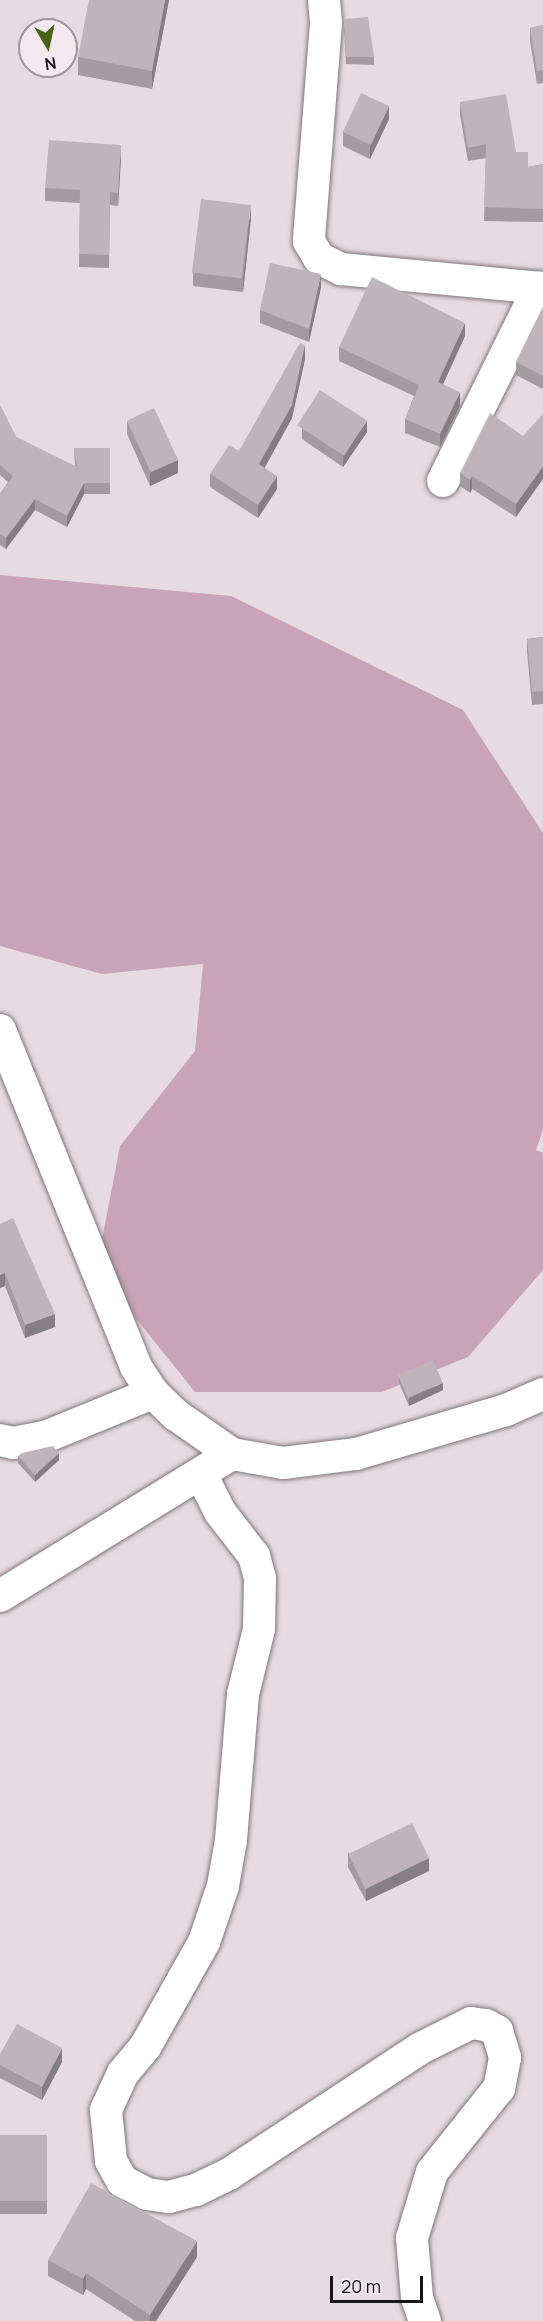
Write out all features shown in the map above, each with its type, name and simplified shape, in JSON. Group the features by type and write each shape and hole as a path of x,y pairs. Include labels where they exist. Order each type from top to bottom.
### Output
{"street":[{"path":"324,0 326,24 309,242 320,258 341,269 541,288 443,481"},
{"path":"0,1030 82,1224 125,1342 153,1393 176,1415 232,1454 283,1463 356,1454 506,1410 543,1394"},
{"path":"0,1440 13,1443 45,1437 153,1393"},
{"path":"506,1410 543,1418"},
{"path":"0,1596 202,1476 232,1454"},
{"path":"202,1476 220,1512 254,1556 260,1578 259,1629 243,1694 231,1840 223,1886 204,1942 145,2047 123,2073 106,2110 111,2161 122,2181 147,2194 169,2197 196,2190 229,2174 419,2049 471,2023 486,2025 497,2031 505,2058 500,2088 432,2172 412,2238 417,2298 425,2321"}],"shaded area":[{"path":"0,575 231,596 463,710 543,833 543,1130 536,1150 543,1153 543,1270 468,1357 382,1392 195,1392 134,1316 100,1250 120,1146 195,1051 203,964 102,974 0,946"}],"building":[{"path":"89,0 165,0 152,71 78,57"},
{"path":"368,17 374,57 346,57 344,19"},
{"path":"543,25 543,70 537,71 530,28"},
{"path":"361,93 389,106 371,145 343,132"},
{"path":"506,94 516,152 528,152 528,167 543,164 543,209 484,207 486,144 468,148 460,102"},
{"path":"49,140 121,145 118,193 110,192 109,255 79,254 80,190 45,188"},
{"path":"201,199 251,205 242,279 192,272"},
{"path":"270,263 321,274 309,329 260,310"},
{"path":"372,277 465,323 438,382 460,392 440,434 405,419 419,385 339,347"},
{"path":"543,307 543,376 516,362"},
{"path":"300,343 305,345 292,405 259,464 277,476 258,505 210,474 229,445 239,451"},
{"path":"320,390 367,420 344,456 297,425"},
{"path":"0,405 16,437 77,467 74,448 110,448 110,483 84,483 67,516 35,499 6,538 0,534 0,494 13,476 0,465"},
{"path":"154,408 178,460 151,472 127,421"},
{"path":"490,413 523,436 543,414 543,466 516,504 472,476 470,480 460,473"},
{"path":"543,637 543,691 532,692 527,639"},
{"path":"13,1218 55,1314 25,1325 5,1273 0,1275 0,1224"},
{"path":"433,1360 443,1383 408,1398 398,1375"},
{"path":"53,1446 59,1453 35,1475 18,1456 22,1453"},
{"path":"412,1823 429,1858 365,1889 348,1854"},
{"path":"17,2024 62,2048 42,2087 0,2065 0,2054"},
{"path":"0,2135 47,2135 47,2201 0,2201"},
{"path":"91,2183 197,2241 150,2315 86,2273 83,2279 48,2260"}]}
